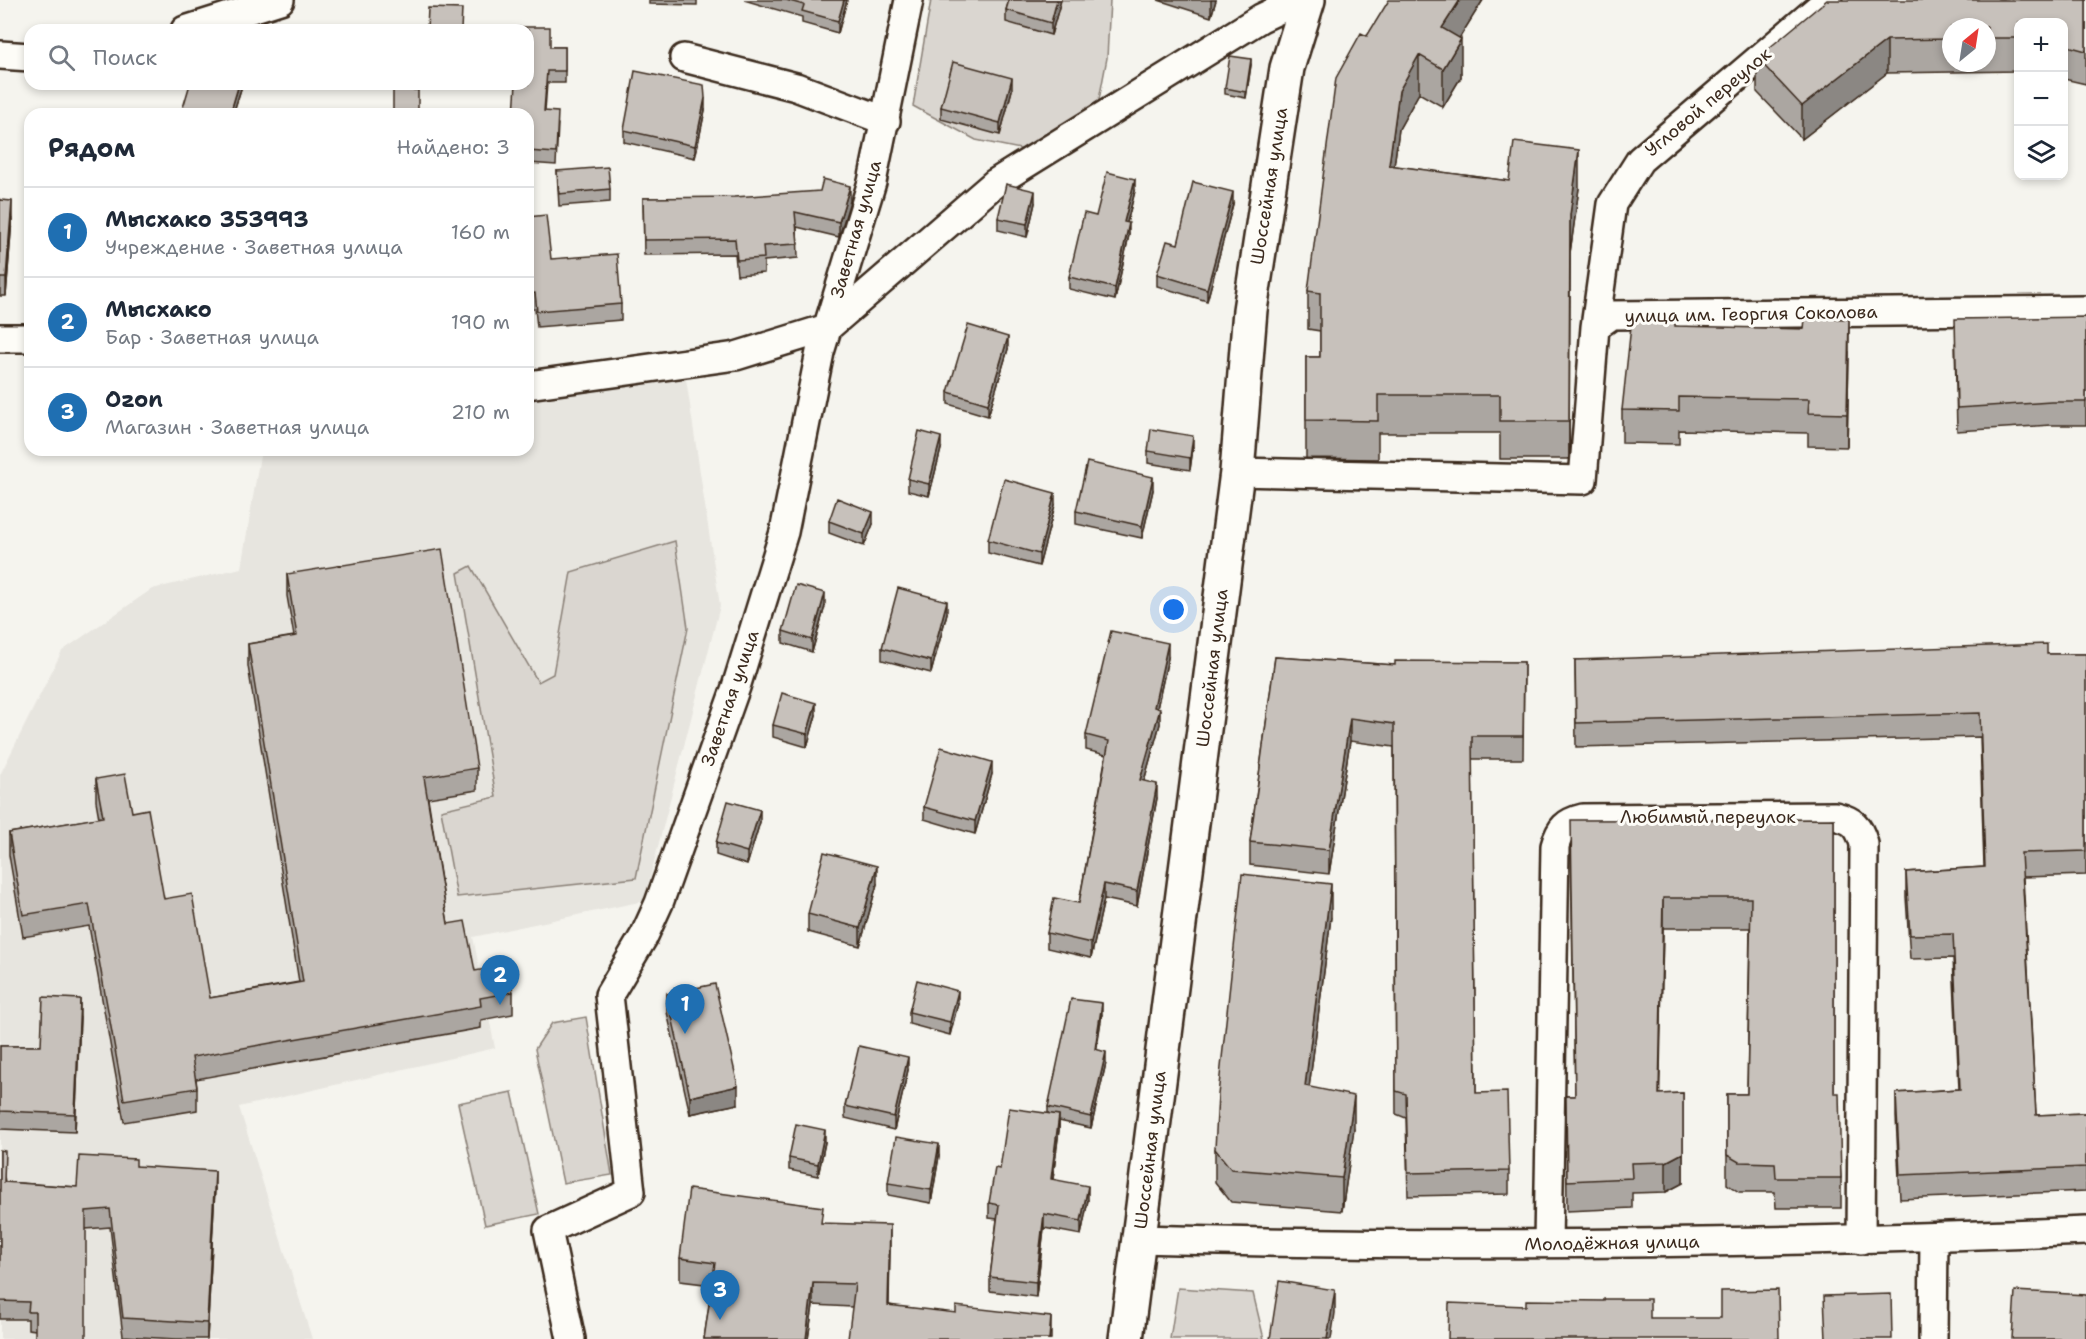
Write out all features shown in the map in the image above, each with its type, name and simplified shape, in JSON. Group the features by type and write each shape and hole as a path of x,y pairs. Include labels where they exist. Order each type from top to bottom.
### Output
{"street":[{"path":"204,24 280,0"},
{"name":"Заветная улица","path":"571,1339 548,1230 630,1192 609,995 644,936 659,903 736,687 784,532 827,328 872,182 909,0"},
{"path":"534,384 736,356 827,328 995,183 1261,18 1299,0"},
{"name":"Шоссейная улица","path":"1126,1339 1237,472 1252,298 1287,69 1308,0"},
{"name":"Угловой переулок","path":"1595,327 1612,204 1640,160 1828,0"},
{"path":"0,55 24,57"},
{"path":"684,58 796,87 886,121"},
{"name":"улица им. Георгия Соколова","path":"1595,327 1612,315 2086,310"},
{"path":"1237,472 1583,480 1595,327"},
{"path":"0,338 24,338"},
{"name":"Любимый переулок","path":"1548,1243 1555,846 1559,831 1569,822 1583,818 1835,816 1849,819 1860,830 1864,844 1861,1240"},
{"name":"Молодёжная улица","path":"1138,1239 1345,1245 1861,1240 2086,1232"},
{"path":"1933,1339 1934,1237"}],"shaded area":[{"path":"931,0 1110,0 1107,58 1098,105 1025,150 976,140 913,106"},
{"path":"685,372 720,606 644,901 473,937 495,1048 239,1107 312,1339 0,1339 0,775 62,651 152,589 241,568 260,456 534,456 534,397"},
{"path":"675,541 688,628 636,878 457,897 441,810 496,797 458,573 471,566 538,682 553,674 571,572"},
{"path":"586,1017 612,1175 563,1183 535,1049 552,1023"},
{"path":"512,1092 539,1214 485,1225 458,1103"},
{"path":"1178,1288 1253,1293 1264,1339 1170,1339"}],"building":[{"path":"786,0 844,0 838,21 802,11 804,5"},
{"path":"1009,0 1057,0 1051,23 1006,10"},
{"path":"1389,0 1460,0 1442,28 1461,39 1443,69 1419,55 1399,91 1389,165 1509,181 1514,142 1579,150 1570,215 1569,421 1500,421 1500,395 1378,395 1378,421 1306,420 1306,357 1320,357 1320,293 1308,291 1336,78 1361,33 1367,36"},
{"path":"1827,0 2086,0 2086,51 2068,46 2068,18 2014,18 2014,38 1996,38 1996,18 1942,18 1942,39 1887,40 1802,106 1757,58"},
{"path":"428,8 462,9 461,24 427,24"},
{"path":"534,27 550,27 550,47 565,47 565,71 547,71 544,111 558,112 556,153 534,151 534,108 514,108 516,90 534,90"},
{"path":"1230,56 1251,59 1246,92 1225,88"},
{"path":"953,62 1012,78 1000,123 941,107"},
{"path":"635,71 704,85 705,98 695,146 624,130"},
{"path":"188,90 237,90 232,108 183,108"},
{"path":"393,90 418,90 418,108 393,108"},
{"path":"608,167 610,189 559,194 557,171"},
{"path":"1107,172 1135,179 1124,222 1129,223 1115,288 1069,277 1084,213 1096,216"},
{"path":"823,179 850,186 839,222 795,212 798,244 763,246 764,258 737,260 735,239 644,240 643,198 734,197 820,191"},
{"path":"1193,182 1233,192 1207,289 1157,274 1167,241 1178,244"},
{"path":"1006,184 1035,191 1027,224 998,218"},
{"path":"0,200 12,201 6,278 0,278"},
{"path":"546,215 551,259 617,254 621,304 537,311 534,293 534,216"},
{"path":"1632,317 1675,318 1675,326 1804,329 1805,318 1849,319 1847,414 1808,413 1809,399 1679,397 1679,411 1622,410"},
{"path":"2086,317 2086,402 1957,408 1955,319"},
{"path":"968,325 1008,337 988,404 948,392"},
{"path":"1151,429 1193,436 1190,458 1148,451"},
{"path":"919,431 941,437 929,484 908,479"},
{"path":"1087,462 1153,477 1142,526 1076,511"},
{"path":"1004,479 1055,493 1039,554 988,540"},
{"path":"837,498 873,512 864,534 829,521"},
{"path":"442,549 477,768 424,777 448,924 465,921 475,971 508,965 513,992 480,998 481,1006 192,1057 197,1088 124,1100 89,904 23,915 9,833 103,817 96,779 125,774 132,812 148,809 164,899 192,894 210,998 303,982 248,644 297,636 287,574"},
{"path":"796,585 825,593 812,640 783,631"},
{"path":"898,588 947,601 931,661 882,648"},
{"path":"1111,631 1168,643 1154,707 1160,709 1140,780 1157,784 1137,891 1104,884 1091,943 1047,933 1054,898 1079,903 1109,741 1086,735"},
{"path":"2047,644 2047,654 2086,654 2086,851 2021,853 2036,1115 2086,1113 2086,1167 1900,1175 1896,1093 1960,1089 1953,934 1910,935 1906,872 1985,867 1980,713 1576,723 1575,660"},
{"path":"1275,657 1395,665 1395,661 1524,662 1523,736 1472,736 1476,1093 1507,1092 1509,1171 1408,1173 1406,1094 1396,1091 1394,724 1350,718 1329,850 1250,842"},
{"path":"782,693 816,703 807,734 773,725"},
{"path":"941,747 992,762 975,821 924,807"},
{"path":"728,801 760,810 747,852 716,843"},
{"path":"1834,819 1834,1093 1839,1093 1841,1178 1776,1178 1775,1163 1739,1162 1727,1155 1727,1094 1747,1094 1751,898 1663,898 1659,1094 1683,1093 1683,1153 1666,1162 1631,1163 1632,1178 1567,1181 1566,1096 1575,1096 1571,820"},
{"path":"824,852 877,866 860,928 808,914"},
{"path":"1242,874 1331,884 1305,1086 1354,1096 1342,1178 1231,1169 1215,1149 1218,1095"},
{"path":"917,980 958,991 950,1022 909,1012"},
{"path":"715,984 738,1086 690,1097 667,994"},
{"path":"43,997 80,999 75,1114 0,1111 0,1046 41,1046"},
{"path":"1071,999 1102,1003 1095,1049 1106,1052 1091,1117 1048,1107"},
{"path":"859,1046 908,1057 894,1117 845,1106"},
{"path":"1009,1108 1059,1115 1051,1179 1088,1186 1081,1221 1044,1214 1036,1282 990,1277 999,1205 989,1203 995,1168 1000,1169"},
{"path":"796,1124 825,1130 818,1164 789,1158"},
{"path":"896,1137 939,1144 931,1190 888,1183"},
{"path":"0,1150 5,1151 4,1182 77,1187 79,1156 136,1159 136,1166 215,1171 207,1323 123,1318 110,1209 86,1211 86,1339 35,1339 35,1312 28,1312 29,1302 0,1301"},
{"path":"689,1189 823,1207 821,1223 890,1225 888,1305 956,1313 956,1306 1051,1317 1049,1339 848,1339 855,1284 813,1283 806,1339 704,1339 715,1263 680,1258"},
{"path":"1279,1281 1335,1290 1327,1339 1270,1339"},
{"path":"1778,1290 1779,1339 1448,1339 1449,1303 1526,1306 1526,1300 1650,1299 1650,1318 1721,1318 1721,1291"},
{"path":"2015,1291 2086,1295 2086,1339 2012,1339"},
{"path":"1891,1294 1892,1339 1826,1339 1824,1296"}],"place":[{"name":"Мысхако","path":"500,1005"},
{"name":"Мысхако 353993","path":"685,1034"},
{"name":"Ozon","path":"720,1320"}]}
